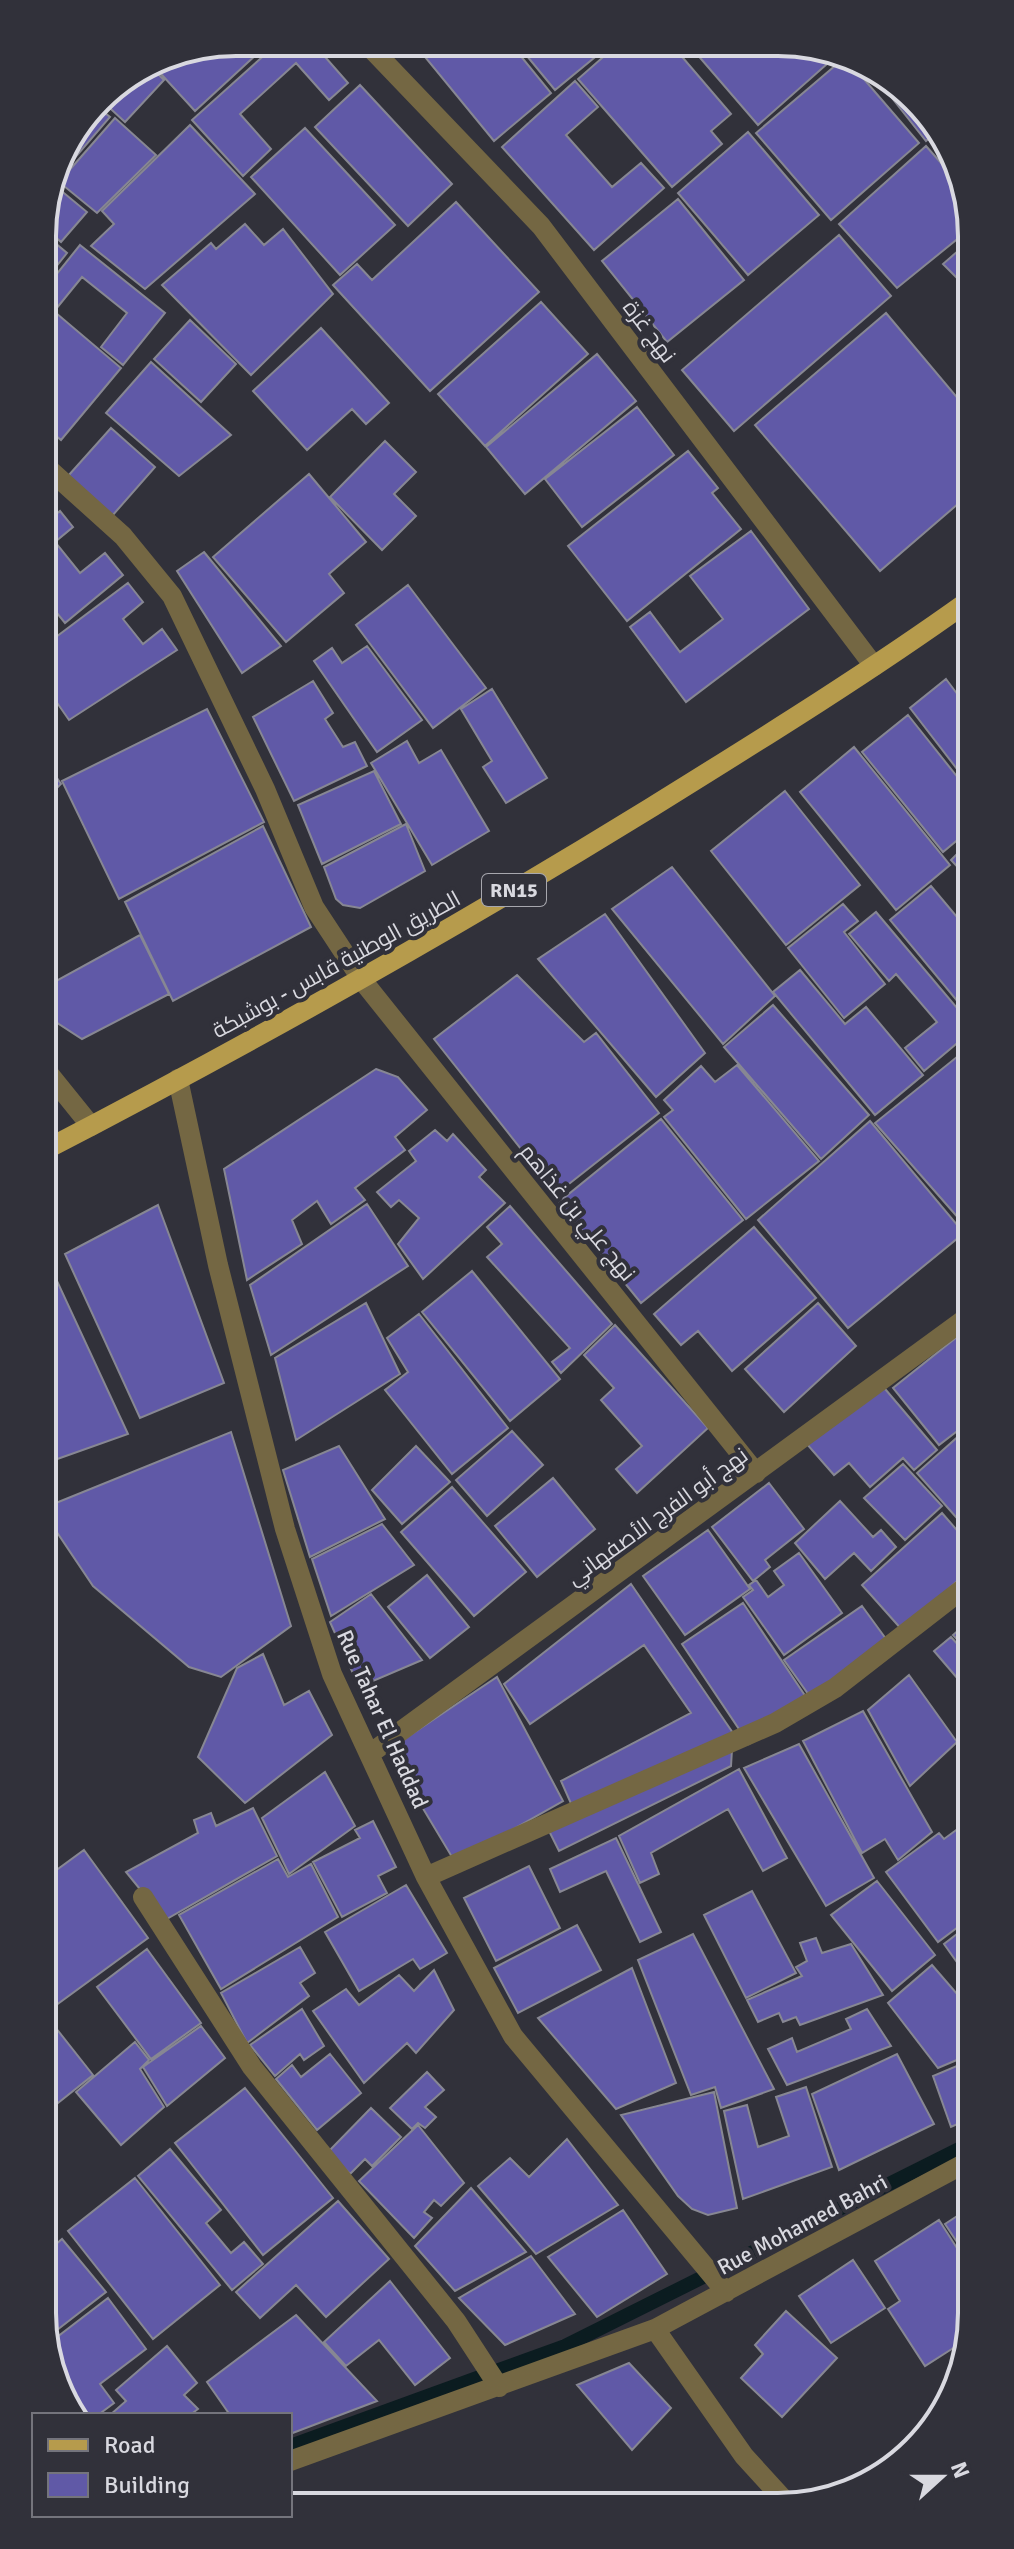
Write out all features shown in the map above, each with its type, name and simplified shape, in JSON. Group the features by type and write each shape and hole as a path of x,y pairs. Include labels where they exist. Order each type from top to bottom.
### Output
{"main road":[{"name":"الطريق الوطنية قابس - بوشبكة","path":"56,1144 362,980 580,851 874,666 958,608"}],"street":[{"name":"نهج غزة","path":"378,56 541,226 874,666"},
{"name":"نهج علي بن غذاهم","path":"56,476 123,536 172,596 259,775 314,907 362,980 756,1473"},
{"name":"Rue Tahar El Haddad","path":"178,1079 218,1265 285,1529 332,1674 426,1877 513,2036 726,2292"},
{"path":"56,1083 91,1126"},
{"name":"نهج أبو الفرج الأصفهاني","path":"371,1753 958,1324"},
{"path":"426,1877 775,1723 835,1688 958,1593"},
{"path":"143,1897 252,2067 456,2321 499,2387"},
{"name":"Rue Mohamed Bahri","path":"292,2460 655,2329 958,2167"},
{"path":"655,2329 744,2456 778,2493"}],"building":[{"path":"255,56 195,111 160,73 201,59"},
{"path":"263,56 324,56 348,83 329,100 296,63 240,114 271,149 243,176 192,120"},
{"path":"424,56 521,56 551,93 494,141"},
{"path":"527,56 596,56 555,90"},
{"path":"604,56 681,56 731,114 711,131 722,144 672,187 578,79"},
{"path":"698,56 789,56 828,63 758,125"},
{"path":"835,66 863,78 919,143 831,220 756,133"},
{"path":"158,74 164,80 125,122 110,108 136,86"},
{"path":"575,81 598,107 566,135 612,187 641,163 664,188 594,250 502,147"},
{"path":"360,85 452,184 408,226 315,127"},
{"path":"890,95 913,117 928,136 926,141"},
{"path":"105,113 110,117 74,158 93,127"},
{"path":"115,118 156,155 97,213 63,186 69,170"},
{"path":"190,125 255,194 145,289 91,246 114,224 102,211"},
{"path":"305,128 395,225 340,275 251,177"},
{"path":"748,132 819,215 748,275 678,193"},
{"path":"926,146 943,165 952,190 958,238 897,288 839,224"},
{"path":"62,191 87,212 61,242 56,238 56,225"},
{"path":"678,199 744,280 667,342 602,261"},
{"path":"456,202 539,292 430,391 333,285 357,264 372,280"},
{"path":"245,224 264,245 283,229 333,294 251,375 162,285 211,243 216,249"},
{"path":"839,235 891,296 734,431 682,370"},
{"path":"56,244 67,253 56,267"},
{"path":"80,245 165,313 123,365 101,347 127,313 82,277 56,309 56,275"},
{"path":"958,251 958,279 943,264"},
{"path":"541,302 588,354 485,446 438,394"},
{"path":"56,313 121,368 61,440 56,436"},
{"path":"886,313 958,398 958,504 880,571 755,425"},
{"path":"190,320 236,364 201,402 154,359"},
{"path":"321,328 389,403 366,424 352,409 307,450 253,391"},
{"path":"597,354 636,401 525,494 486,447"},
{"path":"151,362 231,435 179,476 106,413"},
{"path":"637,407 674,455 582,527 545,479"},
{"path":"111,428 155,467 112,516 68,476"},
{"path":"385,441 416,472 394,494 416,516 382,550 330,497"},
{"path":"688,451 718,488 712,493 741,529 627,621 568,546"},
{"path":"309,474 366,542 329,574 344,593 286,642 213,557"},
{"path":"60,511 73,527 56,541 56,514"},
{"path":"751,531 809,609 686,702 630,627 650,612 680,652 723,619 690,576"},
{"path":"56,543 80,573 105,553 123,575 65,623 56,612"},
{"path":"204,552 281,646 242,673 177,571"},
{"path":"128,583 143,602 123,619 143,644 162,629 177,650 69,720 56,701 56,637"},
{"path":"408,585 486,688 433,728 356,625"},
{"path":"367,646 422,720 377,752 314,661 332,648 342,663"},
{"path":"946,679 958,695 958,770 910,708"},
{"path":"313,681 333,713 325,719 343,747 355,742 367,766 294,801 253,717"},
{"path":"492,689 547,778 506,803 483,767 492,761 461,709"},
{"path":"207,709 264,822 119,899 62,781"},
{"path":"908,715 958,778 958,840 943,852 862,752"},
{"path":"407,741 419,763 441,750 489,831 432,865 371,763"},
{"path":"854,747 950,865 896,910 800,792"},
{"path":"374,771 401,824 322,864 298,805"},
{"path":"785,791 860,885 786,945 711,851"},
{"path":"406,824 425,871 360,908 343,905 336,899 324,867"},
{"path":"263,826 311,927 173,1001 125,902"},
{"path":"958,853 958,867 951,860"},
{"path":"672,867 775,996 723,1044 612,909"},
{"path":"931,886 958,918 958,1002 890,920"},
{"path":"843,904 858,921 844,932 885,984 844,1018 788,948"},
{"path":"876,912 958,1009 958,1042 924,1071 905,1048 937,1022 896,974 889,981 849,934"},
{"path":"605,914 705,1053 656,1097 538,959"},
{"path":"140,935 169,994 82,1039 56,1022 56,981"},
{"path":"800,970 845,1024 866,1007 923,1075 875,1115 773,992"},
{"path":"517,975 584,1042 596,1033 659,1113 560,1191 540,1173 434,1039"},
{"path":"773,1005 869,1115 821,1159 724,1047"},
{"path":"958,1056 958,1218 875,1123"},
{"path":"737,1065 819,1161 746,1219 664,1117 673,1110 664,1100 701,1066 715,1082"},
{"path":"376,1069 398,1077 427,1110 395,1137 405,1150 355,1188 365,1200 331,1224 317,1201 292,1220 302,1244 247,1280 224,1169"},
{"path":"661,1119 743,1220 641,1303 559,1202"},
{"path":"870,1121 958,1226 958,1238 848,1328 758,1220"},
{"path":"435,1130 447,1141 453,1134 486,1170 479,1177 505,1203 423,1279 398,1244 419,1218 399,1200 391,1207 377,1192 416,1161 409,1151"},
{"path":"367,1204 408,1266 271,1355 250,1285"},
{"path":"158,1205 224,1383 140,1418 65,1254"},
{"path":"510,1206 612,1324 561,1373 552,1362 570,1348 487,1257 502,1244 487,1227"},
{"path":"754,1227 816,1298 732,1371 698,1331 681,1345 654,1314"},
{"path":"472,1271 560,1379 510,1421 422,1312"},
{"path":"56,1279 128,1434 56,1459"},
{"path":"366,1303 400,1374 296,1440 275,1358"},
{"path":"818,1303 856,1346 784,1412 745,1369"},
{"path":"419,1314 508,1428 452,1474 385,1390 408,1372 387,1338"},
{"path":"615,1325 708,1428 637,1493 616,1469 642,1446 601,1400 614,1388 584,1355"},
{"path":"958,1336 958,1430 939,1445 893,1388"},
{"path":"880,1383 937,1450 914,1470 903,1458 870,1487 849,1463 834,1475 805,1442"},
{"path":"512,1431 543,1465 487,1516 456,1480"},
{"path":"231,1432 291,1626 221,1677 189,1667 93,1586 56,1531 56,1503"},
{"path":"958,1437 958,1519 917,1473"},
{"path":"339,1446 385,1519 310,1557 283,1470"},
{"path":"416,1446 450,1482 402,1524 372,1490"},
{"path":"903,1464 942,1506 905,1540 864,1498"},
{"path":"553,1478 595,1529 537,1577 495,1526"},
{"path":"769,1483 804,1529 765,1560 770,1567 753,1581 712,1527"},
{"path":"452,1487 526,1572 474,1616 401,1532"},
{"path":"840,1501 873,1537 881,1530 896,1547 871,1571 854,1553 825,1579 795,1543"},
{"path":"942,1513 958,1531 958,1580 903,1631 862,1585"},
{"path":"382,1524 414,1565 331,1616 312,1559"},
{"path":"708,1530 750,1589 685,1635 643,1576"},
{"path":"799,1553 842,1613 784,1655 743,1597 753,1590 749,1585 756,1580 768,1597 784,1585 774,1571"},
{"path":"427,1575 469,1627 430,1658 388,1607"},
{"path":"631,1584 733,1733 731,1766 559,1851 545,1823 573,1808 561,1781 691,1713 644,1645 530,1724 504,1684"},
{"path":"371,1594 422,1660 359,1687 330,1622"},
{"path":"743,1603 810,1703 749,1744 682,1644"},
{"path":"862,1606 889,1643 811,1698 784,1660"},
{"path":"951,1637 958,1645 958,1679 934,1651"},
{"path":"263,1654 284,1705 309,1691 332,1735 245,1803 198,1757 237,1668"},
{"path":"909,1675 957,1742 910,1786 868,1710"},
{"path":"497,1677 563,1801 455,1862 388,1750"},
{"path":"863,1711 932,1832 898,1860 885,1839 862,1853 803,1741"},
{"path":"799,1744 874,1878 826,1906 744,1768"},
{"path":"739,1769 787,1858 763,1871 728,1809 651,1853 659,1874 640,1883 619,1836"},
{"path":"325,1772 355,1826 289,1874 262,1818"},
{"path":"253,1808 277,1856 165,1920 126,1872 198,1833 194,1820 211,1813 216,1826"},
{"path":"373,1821 396,1867 378,1876 387,1893 342,1917 313,1862 360,1838 355,1830"},
{"path":"958,1829 958,1927 938,1942 886,1872 939,1833 944,1839"},
{"path":"616,1838 661,1932 640,1942 606,1871 560,1892 550,1869"},
{"path":"84,1850 148,1938 56,2005 56,1870"},
{"path":"278,1859 288,1877 311,1864 338,1917 221,1989 179,1915"},
{"path":"529,1866 560,1928 496,1961 464,1898"},
{"path":"877,1881 935,1955 892,1991 831,1915"},
{"path":"406,1885 447,1953 420,1969 413,1959 359,1991 325,1932"},
{"path":"752,1891 796,1973 746,1998 704,1915"},
{"path":"577,1925 601,1970 518,2013 494,1968"},
{"path":"958,1933 958,1964 944,1944"},
{"path":"693,1934 774,2089 721,2108 715,2087 691,2095 638,1960"},
{"path":"816,1938 822,1953 851,1944 883,1995 800,2025 796,2017 783,2022 779,2013 758,2022 747,2000 802,1976 796,1967 807,1961 800,1943"},
{"path":"300,1947 315,1973 300,1983 309,1996 247,2043 221,1993"},
{"path":"147,1949 201,2023 151,2059 97,1987"},
{"path":"932,1965 958,1995 958,2060 938,2068 888,2003"},
{"path":"632,1968 676,2083 616,2109 538,2018"},
{"path":"434,1970 454,2010 416,2053 407,2043 364,2083 313,2011 346,1989 359,2005 399,1975 414,1991"},
{"path":"302,2009 324,2046 304,2060 300,2054 275,2076 250,2045"},
{"path":"867,2009 891,2046 787,2085 768,2049 792,2038 797,2052 851,2029 846,2019"},
{"path":"201,2026 225,2058 167,2106 143,2067"},
{"path":"56,2028 93,2075 56,2105"},
{"path":"135,2042 149,2060 140,2069 164,2107 121,2145 76,2092"},
{"path":"330,2054 361,2093 317,2130 276,2079 292,2065 301,2077"},
{"path":"897,2054 934,2124 839,2170 812,2094"},
{"path":"958,2065 958,2124 951,2127 933,2076"},
{"path":"427,2072 444,2090 425,2107 436,2117 425,2128 418,2123 412,2129 390,2108"},
{"path":"806,2087 832,2167 743,2199 724,2111 747,2105 758,2147 789,2136 776,2097"},
{"path":"245,2088 333,2198 263,2255 175,2143"},
{"path":"714,2092 737,2208 708,2215 692,2209 678,2196 621,2115"},
{"path":"371,2108 401,2137 372,2166 365,2159 350,2174 328,2152"},
{"path":"418,2125 464,2183 441,2206 434,2200 424,2212 432,2218 414,2238 359,2181"},
{"path":"567,2139 618,2205 536,2254 478,2186 510,2158 529,2177"},
{"path":"170,2149 221,2210 206,2223 231,2253 244,2242 263,2264 232,2290 138,2176"},
{"path":"135,2178 220,2285 153,2339 68,2231"},
{"path":"471,2188 526,2252 455,2291 415,2246"},
{"path":"338,2201 389,2259 326,2317 296,2285 260,2318 236,2292"},
{"path":"623,2210 667,2274 597,2317 548,2257"},
{"path":"958,2216 958,2244 945,2224"},
{"path":"939,2220 958,2250 955,2347 925,2366 888,2309 900,2301 875,2261"},
{"path":"62,2239 106,2292 57,2330 56,2313 56,2244"},
{"path":"531,2256 575,2314 505,2345 459,2298"},
{"path":"853,2260 885,2308 831,2343 799,2296"},
{"path":"390,2281 450,2358 415,2385 379,2340 346,2366 324,2342"},
{"path":"108,2298 146,2349 100,2384 114,2403 101,2413 87,2413 70,2382 58,2336"},
{"path":"786,2311 837,2358 782,2417 741,2378 763,2354 755,2345"},
{"path":"296,2315 377,2401 292,2433 292,2413 229,2413 207,2382"},
{"path":"167,2346 197,2383 184,2395 198,2409 193,2413 112,2413 126,2401 116,2390"},
{"path":"629,2363 671,2408 632,2450 577,2385"}],"waterway":[{"path":"292,2445 565,2346 958,2150"}]}
